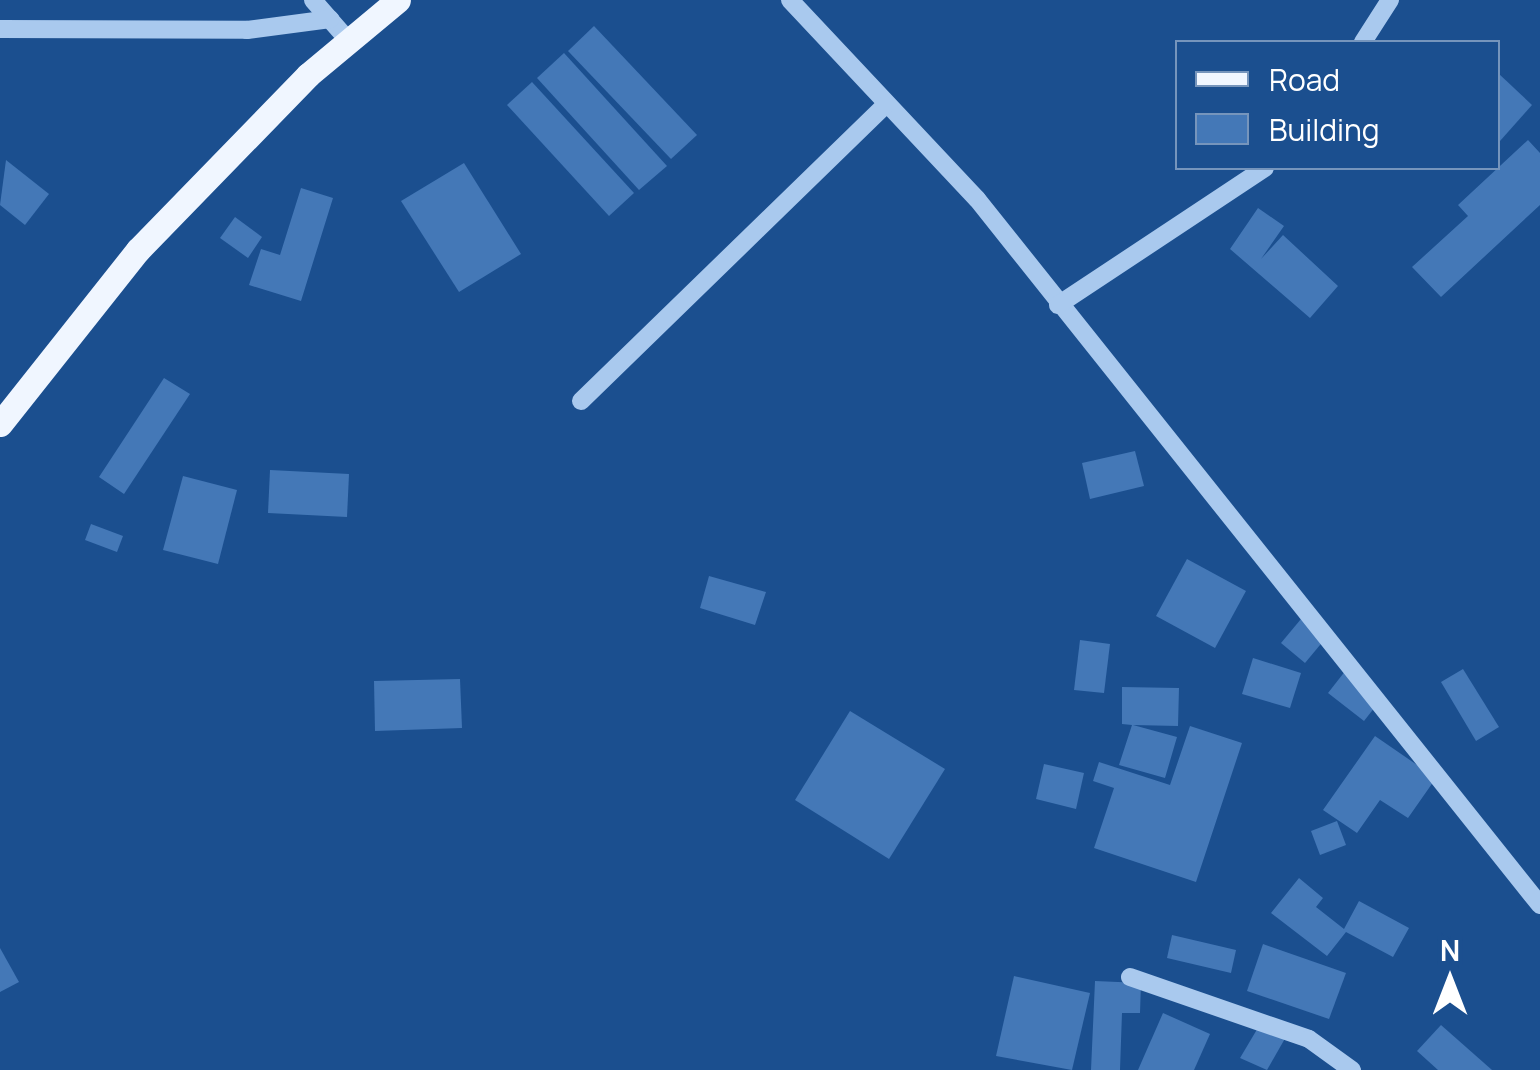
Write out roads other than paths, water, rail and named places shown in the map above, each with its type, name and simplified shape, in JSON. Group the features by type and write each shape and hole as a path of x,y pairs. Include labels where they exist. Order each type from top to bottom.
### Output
{"main road":[{"path":"0,424 138,250 338,29 398,0"}],"street":[{"path":"313,0 338,29"},
{"path":"790,0 977,199 1540,905"},
{"path":"1365,40 1390,0"},
{"path":"0,29 338,29"},
{"path":"581,401 885,105"},
{"path":"1058,305 1262,170"},
{"path":"1130,978 1309,1038 1352,1070"}]}
